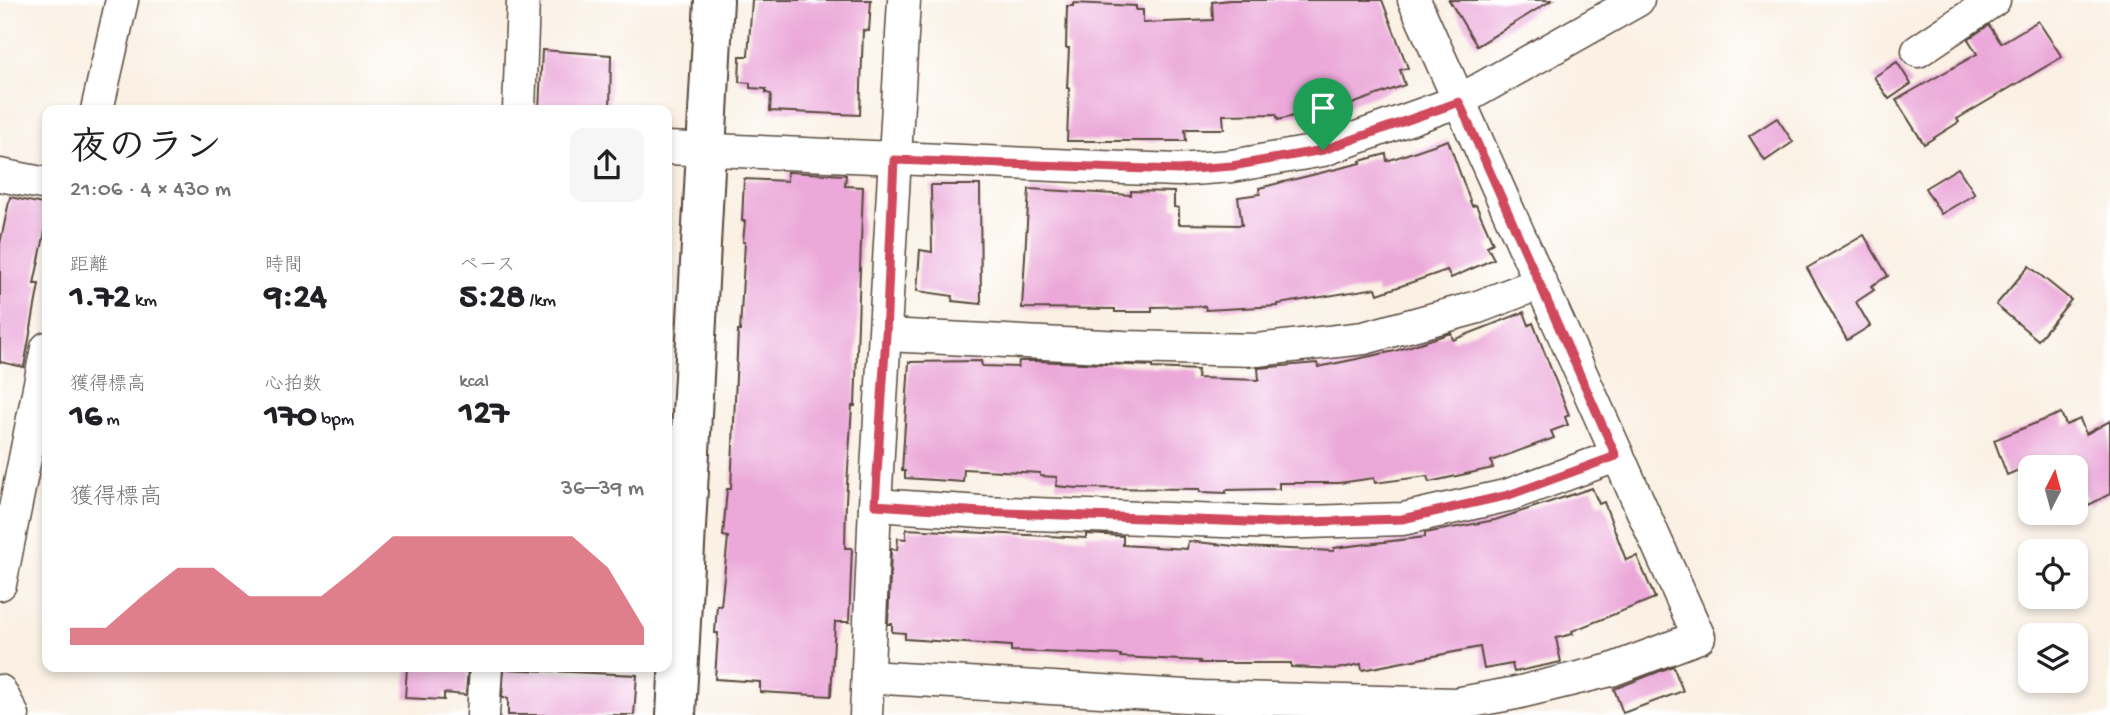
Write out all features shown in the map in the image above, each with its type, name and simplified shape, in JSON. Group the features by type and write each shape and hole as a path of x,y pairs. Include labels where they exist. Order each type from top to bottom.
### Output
{"street":[{"path":"98,105 122,0"},
{"path":"519,105 523,0"},
{"path":"676,715 714,0"},
{"path":"866,715 875,505 904,0"},
{"path":"868,677 1202,697 1455,704 1516,693 1611,670 1699,637 1413,0"},
{"path":"672,149 1178,170 1232,166 1323,150 1459,102 1638,0"},
{"path":"1917,51 1994,0"},
{"path":"0,174 42,183"},
{"path":"886,335 1124,347 1257,350 1364,338 1478,307 1540,284"},
{"path":"0,584 6,520 42,369"},
{"path":"875,505 982,512 1276,523 1402,519 1509,495 1616,456"},
{"path":"483,715 486,672"},
{"path":"0,691 13,715"}],"building":[{"path":"752,0 871,0 869,31 863,30 860,115 770,111 771,94 766,93 766,89 750,88 750,83 739,82 740,56 748,56"},
{"path":"1382,0 1408,68 1400,70 1405,85 1344,107 1343,103 1278,120 1276,114 1223,115 1224,129 1185,129 1186,141 1067,141 1067,6 1073,6 1073,3 1136,6 1136,10 1143,10 1143,23 1213,20 1212,2"},
{"path":"1449,0 1552,0 1477,46"},
{"path":"2038,21 2062,57 1957,119 1959,122 1924,144 1896,100 1977,54 1968,39 1989,25 2001,43"},
{"path":"542,50 611,55 610,105 539,105"},
{"path":"1897,62 1911,84 1889,99 1874,77"},
{"path":"1777,118 1793,142 1765,161 1749,136"},
{"path":"1448,140 1472,206 1476,205 1493,243 1487,246 1494,259 1451,278 1447,270 1378,294 1376,288 1278,306 1206,310 1205,306 1152,307 1152,312 1022,308 1029,189 1131,195 1131,191 1174,192 1174,207 1179,208 1179,224 1242,225 1238,197 1260,194 1259,188 1361,163 1360,161 1386,154 1387,161"},
{"path":"1958,168 1975,194 1941,214 1925,188"},
{"path":"787,172 846,175 845,186 863,187 855,406 852,406 846,501 845,548 852,548 849,622 835,622 831,696 760,692 760,682 715,679 717,605 721,606 728,537 723,536 727,489 731,489 745,242 745,221 742,221 744,179 787,181"},
{"path":"931,185 980,185 981,304 952,301 953,296 917,291 920,250 932,252"},
{"path":"10,197 42,204 42,246 34,284 39,284 24,367 0,362 0,244"},
{"path":"1864,235 1888,276 1871,286 1874,290 1856,302 1870,326 1847,340 1807,268"},
{"path":"2029,266 2071,300 2038,340 1996,305"},
{"path":"1524,312 1529,325 1533,323 1569,415 1565,417 1568,425 1551,431 1554,438 1491,461 1493,468 1429,482 1427,476 1375,483 1374,478 1339,483 1279,483 1279,489 1226,490 1226,493 1200,492 1200,489 1056,486 1057,477 1040,476 1040,473 964,469 963,482 905,478 905,471 902,471 909,362 981,361 982,366 1018,367 1019,361 1152,366 1198,370 1197,378 1259,380 1258,368 1317,363 1318,367 1395,351 1451,333 1453,340"},
{"path":"2061,413 2066,425 2080,419 2086,434 2110,421 2110,494 2089,505 2088,455 2018,455 2018,470 2007,475 1994,440"},
{"path":"1592,488 1599,504 1604,502 1626,560 1637,556 1655,598 1572,631 1573,634 1556,638 1561,662 1514,672 1512,664 1484,669 1480,647 1362,670 1361,664 1337,669 1291,667 1291,663 1199,663 1200,661 1121,655 1011,651 1011,646 905,639 905,633 892,632 892,624 888,624 891,549 897,550 898,538 906,539 906,529 1086,538 1086,534 1123,536 1123,545 1187,549 1188,541 1243,547 1334,551 1334,548 1425,537 1425,533 1495,520"},
{"path":"1673,666 1683,691 1623,713 1614,689"},
{"path":"407,672 468,672 466,695 444,693 444,700 405,698"},
{"path":"504,672 637,675 634,715 508,715 508,698 502,698"}],"route":[{"path":"1459,102 1616,456 1509,495 1402,519 1276,523 982,512 875,505 894,160 1178,170 1232,166 1323,150 1459,102"}]}
